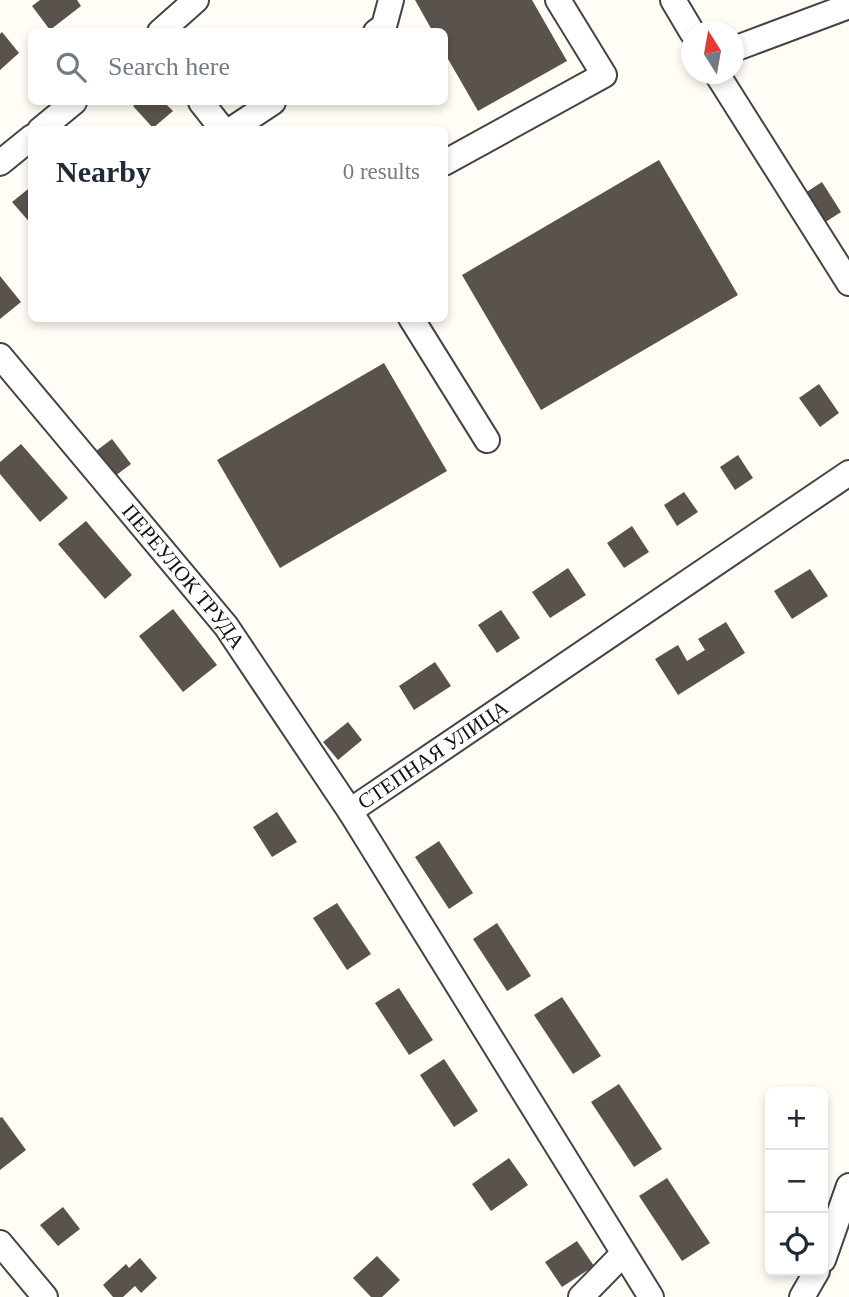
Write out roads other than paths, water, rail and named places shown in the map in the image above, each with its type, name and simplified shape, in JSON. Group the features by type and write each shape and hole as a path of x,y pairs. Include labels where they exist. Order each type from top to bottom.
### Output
{"street":[{"path":"164,28 196,0"},
{"path":"381,28 391,0"},
{"path":"448,161 604,75 558,0"},
{"path":"673,0 685,21"},
{"path":"744,45 849,6"},
{"path":"723,84 849,284"},
{"path":"45,126 70,105"},
{"path":"203,105 220,126"},
{"path":"237,126 268,105"},
{"path":"0,163 28,140"},
{"path":"413,322 487,440"},
{"name":"ПЕРЕУЛОК ТРУДА","path":"0,356 226,625 350,811"},
{"name":"СТЕПНАЯ УЛИЦА","path":"651,1297 350,811 849,473"},
{"path":"828,1246 849,1186"},
{"path":"0,1243 45,1297"},
{"path":"581,1297 623,1254"},
{"path":"802,1297 814,1276"}]}
